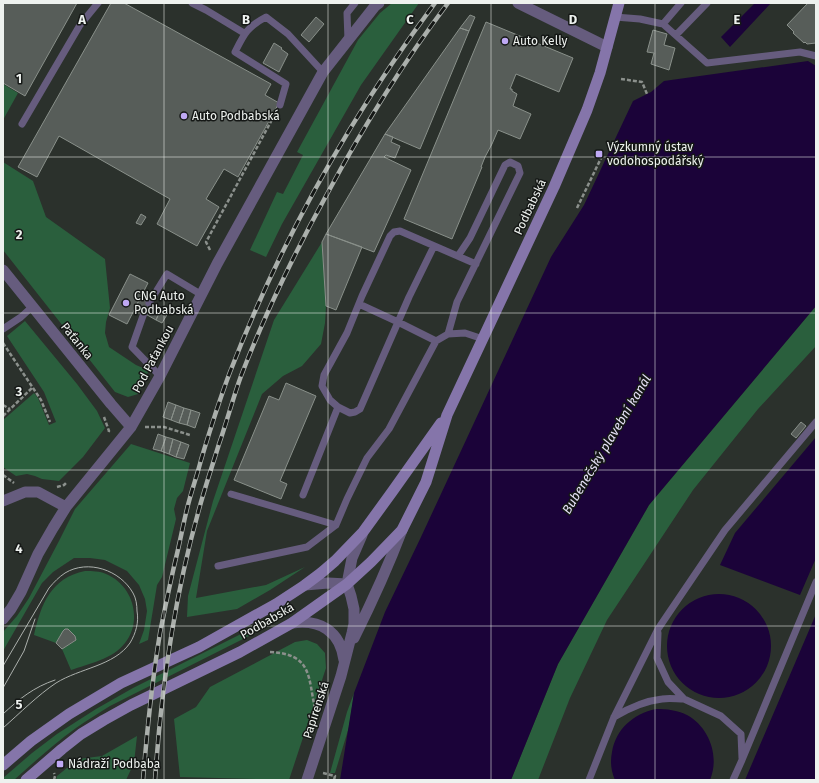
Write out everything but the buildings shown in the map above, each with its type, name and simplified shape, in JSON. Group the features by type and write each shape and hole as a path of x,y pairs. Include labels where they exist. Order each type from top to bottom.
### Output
{"main road":[{"name":"Podbabská","path":"26,780 81,734 104,720 240,652 292,623 347,584 402,530 426,482 447,415 554,187 587,110 619,3"},
{"name":"Podbabská","path":"3,765 31,741 69,714 121,683 199,647 276,604 305,585 335,560 363,532 447,415"}],"street":[{"name":"Pod Paťankou","path":"3,619 11,610 38,554 66,507 131,427 160,376 217,264 323,72 375,6 379,3"},
{"path":"518,3 607,47"},
{"name":"Paťanka","path":"3,270 131,427"},
{"path":"3,501 25,492 38,492 66,507"},
{"name":"Papírenská","path":"349,649 370,607 402,530"},
{"name":"Papírenská","path":"306,780 349,649 354,608 347,584 352,558 363,532"},
{"path":"305,585 328,582 347,584"},
{"path":"292,623 311,622 328,630 335,636 340,644 344,653 345,663"}],"lane":[{"path":"22,124 80,25 98,3"},
{"path":"192,3 244,33"},
{"path":"348,40 348,13 355,3"},
{"path":"663,24 680,3"},
{"path":"676,35 707,3"},
{"path":"280,105 286,84 235,52 244,33 255,23 266,17 288,34 323,72"},
{"path":"615,18 640,19 663,24 707,63 800,52 816,56"},
{"path":"448,334 458,302 520,173 518,166 510,162 506,165 470,238 458,256"},
{"path":"434,246 409,297 360,409 350,413 338,407 330,400 322,386 324,375 348,334 359,304 390,236 394,232 400,231 476,264"},
{"path":"149,303 167,274 202,295"},
{"path":"359,304 436,342"},
{"path":"3,330 33,306"},
{"path":"144,313 132,347 160,376"},
{"path":"218,566 307,547 336,525 367,458 389,429 436,342 448,334 465,333 482,339"},
{"path":"303,494 338,407"},
{"path":"589,780 614,717 658,629 725,530 816,422"},
{"path":"231,494 336,525"},
{"path":"733,780 816,582"},
{"path":"658,629 656,658 668,682 684,699"},
{"path":"614,717 626,710 646,702 663,698 684,699 721,716 741,734 742,760"}],"path":[{"path":"621,79 642,82 647,94"},
{"path":"217,264 206,242 280,105"},
{"path":"577,208 603,154"},
{"path":"3,343 41,400 50,422"},
{"path":"3,416 33,387"},
{"path":"3,405 10,409"},
{"path":"101,413 109,431 106,438"},
{"path":"131,427 164,427 190,435"},
{"path":"54,488 64,485 70,479"},
{"path":"14,483 18,482"},
{"path":"270,652 282,652 293,656 302,663 307,670 316,712"},
{"path":"54,773 54,780"},
{"path":"320,773 335,776 334,780"}],"green space":[{"path":"392,3 419,3 361,85 282,224 266,257 250,250 277,192 283,194 303,155 297,152 358,40 380,13"},
{"path":"3,84 18,93 3,120"},
{"path":"3,162 33,181 46,217 105,259 110,308 105,333 109,347 148,372 138,394 128,397 115,392 3,250"},
{"path":"322,242 326,306 325,323 321,344 302,366 283,376 262,394 207,531 196,598 266,585 305,567 237,609 187,617 188,596 213,501 274,320"},
{"path":"816,306 816,346 758,409 693,490 607,620 570,698 538,780 511,780 558,664 649,505"},
{"path":"25,321 77,384 97,411 105,428 83,457 59,481 42,479 27,474 16,476 3,467 3,420 34,393 38,398 49,425 56,422 44,392 7,336"},
{"path":"131,444 190,463 183,491 177,498 174,509 176,519 162,577 157,585 148,640 139,644 144,630 147,611 145,599 139,585 127,571 105,560 74,558 53,572 42,583 3,651 3,632 17,616 29,598 75,509"},
{"path":"85,571 104,573 115,579 123,586 129,595 132,604 134,614 133,624 130,634 120,649 100,660 71,670 62,649 76,639 68,629 65,629 56,643 34,635 40,613 49,594 56,586 73,574"},
{"path":"249,630 251,635 110,706 68,734 14,780 3,780 3,778 32,753 57,734 96,709 133,688"},
{"path":"307,640 317,644 325,653 326,668 289,780 180,777 174,719 196,707 210,687 295,642"},
{"path":"354,693 349,727 335,773 330,773 347,712"},
{"path":"137,736 134,763 126,780 56,780 57,776 78,759 102,756"}],"water":[{"path":"755,3 771,3 730,47 721,37"},
{"name":"Bubenečský plavební kanál","path":"808,61 816,66 816,306 649,505 558,664 511,780 340,780 354,693 385,612 551,257 584,205 633,101 651,92 664,81"},
{"path":"816,437 816,558 800,595 720,565 735,533"},
{"path":"719,594 739,598 748,603 762,617 767,626 771,646 767,666 762,675 748,689 739,694 719,698 699,694 690,689 676,675 671,666 667,646 671,626 676,617 690,603 699,598"},
{"path":"816,614 816,780 745,780"},
{"path":"656,709 672,710 683,713 695,720 701,727 707,735 713,752 713,771 710,780 615,780 611,759 617,736 633,719 648,711"}],"tram line":[{"path":"3,666 49,588 65,573 84,567 103,569 120,578 133,593 137,604 137,623 132,639 123,651 106,662 56,683 3,728"},
{"path":"3,688 24,651 35,619"},
{"path":"3,714 27,694 40,686 55,680"}],"railway":[{"path":"143,780 148,725 160,633 170,586 190,496 230,372 272,275 320,180 375,90 435,3"},
{"path":"155,780 165,679 175,612 182,578 203,496 241,376 280,284 340,171 368,122 399,73 448,3"}],"place":[{"name":"Auto Kelly","path":"505,41"},
{"name":"Auto Podbabská","path":"184,116"},
{"name":"Výzkumný ústav vodohospodářský","path":"599,154"},
{"name":"CNG Auto Podbabská","path":"126,303"},
{"name":"Nádraží Podbaba","path":"60,764"}]}
